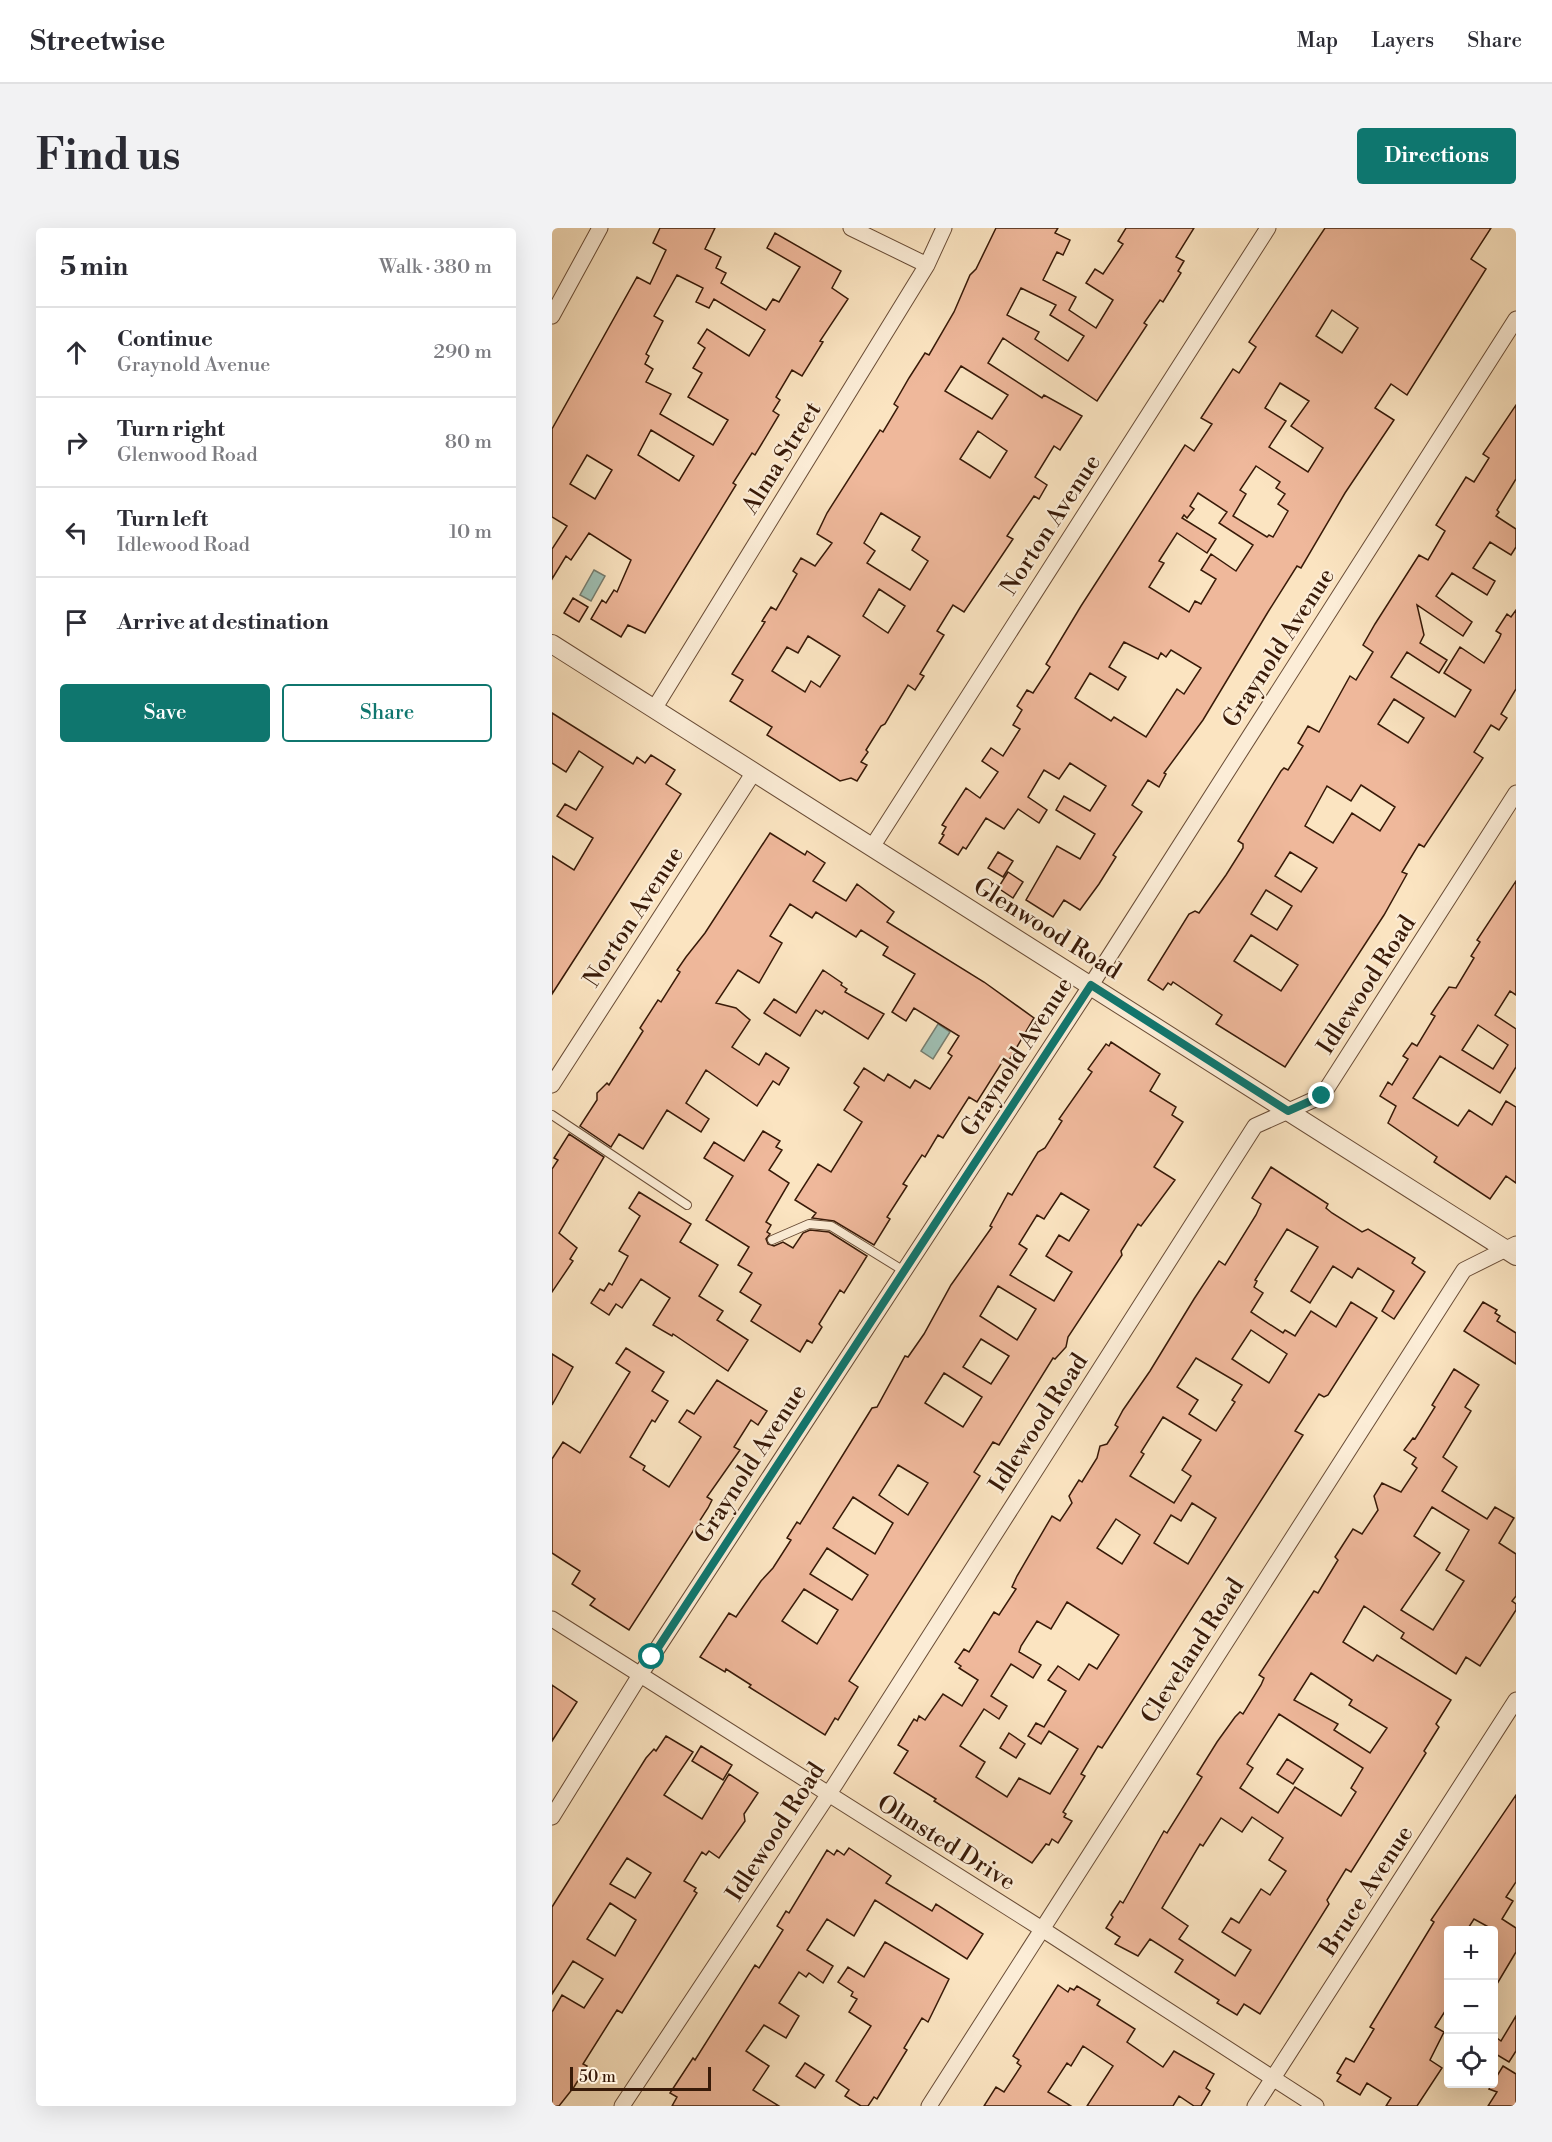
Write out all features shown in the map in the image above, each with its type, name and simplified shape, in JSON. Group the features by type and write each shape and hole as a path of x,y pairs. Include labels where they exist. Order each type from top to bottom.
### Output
{"street":[{"path":"552,316 600,228"},
{"path":"851,228 927,265"},
{"name":"Alma Street","path":"654,709 927,265 944,228"},
{"name":"Norton Avenue","path":"872,847 1268,228"},
{"name":"Graynold Avenue","path":"552,1817 640,1676 1091,985 1516,319"},
{"name":"Glenwood Road","path":"552,644 1288,1111 1512,1249"},
{"name":"Norton Avenue","path":"552,1085 754,772"},
{"name":"Idlewood Road","path":"622,2106 828,1796 1255,1126 1322,1096 1516,793"},
{"name":"Cleveland Road","path":"929,2106 1464,1270 1512,1249"},
{"name":"Olmsted Drive","path":"552,1619 828,1796 1042,1929 1316,2106"},
{"name":"Bruce Avenue","path":"1256,2106 1516,1700"}],"lane":[{"path":"552,1115 687,1205"},
{"path":"771,1240 809,1224 831,1226 904,1271"}],"shaded area":[{"path":"594,570 605,576 591,601 580,595"},
{"path":"938,1024 950,1032 933,1059 921,1051"}],"building":[{"path":"660,228 715,228 705,249 721,257 716,268 726,273 721,283 766,310 773,299 779,302 800,267 767,248 775,233 841,271 832,288 848,299 820,341 823,342 802,376 792,370 776,397 780,400 773,411 779,415 755,455 752,453 733,483 736,485 645,633 628,625 621,637 591,619 602,600 606,603 614,590 617,592 631,560 589,533 571,560 566,556 552,579 552,549 567,526 552,517 552,429 637,277 650,284 666,250 653,243","holes":["677,275 703,288 696,302 709,308 714,299 765,330 749,356 707,329 698,343 705,348 693,368 702,373 688,397 728,420 713,445 660,414 671,394 646,382 653,369 645,364 649,356 646,354 663,321 654,316","651,430 694,456 679,481 638,455","587,455 612,470 595,499 570,484"]},
{"path":"996,228 1058,228 1055,233 1070,240 1063,255 1057,252 1043,280 1076,297 1069,310 1096,328 1113,300 1086,283 1095,269 1103,274 1123,244 1118,241 1126,228 1194,228 1176,257 1184,261 1178,271 1181,273 1163,302 1160,300 1144,323 1147,325 1097,401 1003,338 988,363 1042,398 1044,395 1082,416 1060,450 1054,446 1035,477 1047,485 1039,499 1034,496 1007,536 1013,539 964,612 953,605 937,631 944,635 920,674 924,676 915,690 908,685 885,724 881,726 866,750 868,752 861,762 867,765 857,781 851,778 840,781 767,735 772,727 730,701 743,680 732,674 765,622 762,621 771,607 776,610 797,574 793,571 801,558 815,566 832,543 817,534 827,513 880,430 883,432 898,407 894,404 925,353 929,355 954,312 970,275 976,269","holes":["1021,288 1056,305 1050,315 1084,336 1068,361 1035,339 1039,332 1007,315","961,366 1008,395 992,419 945,391","978,431 1007,451 990,478 960,459","881,513 920,537 912,550 928,561 910,590 867,563 875,551 864,543","879,589 905,606 888,633 863,616","808,636 840,656 820,687 811,681 805,692 772,671 787,647 798,653"]},
{"path":"1325,228 1491,228 1471,259 1486,269 1407,395 1391,384 1375,408 1394,420 1345,493 1301,568 1297,566 1203,720 1164,773 1166,774 1159,787 1148,780 1132,805 1142,812 1113,855 1116,857 1099,884 1080,910 1064,900 1053,917 1026,900 1057,846 1080,859 1095,834 1056,810 1064,796 1090,811 1106,786 1070,763 1059,779 1044,770 1028,797 1047,810 1039,823 1018,809 1004,829 986,818 966,849 963,847 958,855 939,843 946,827 942,825 966,788 980,798 998,772 982,761 991,748 1003,756 1020,729 1013,725 1022,710 1017,706 1027,690 1033,693 1050,667 1046,664 1081,606 1185,445 1194,451 1212,424 1201,418 1233,369 1239,373 1256,347 1249,342","holes":["1332,310 1358,328 1342,353 1316,336","1280,383 1309,401 1291,426 1323,448 1308,472 1269,447 1286,421 1265,408","1256,466 1280,482 1276,488 1285,494 1278,504 1288,511 1273,537 1269,535 1267,537 1233,516 1246,494 1240,490","1198,493 1227,512 1219,523 1253,545 1236,571 1211,554 1201,570 1216,579 1201,604 1195,601 1189,612 1149,587 1164,563 1159,561 1177,533 1207,553 1216,539 1182,518 1184,515 1187,518 1194,509 1190,506","1124,642 1158,659 1161,653 1166,657 1171,650 1201,668 1184,694 1177,689 1146,737 1114,717 1111,721 1075,698 1090,673 1118,690 1126,677 1109,667"]},
{"path":"1516,405 1516,479 1497,510 1499,512 1496,516 1516,529 1516,547 1511,555 1490,542 1473,568 1495,581 1487,595 1452,573 1436,596 1472,622 1463,636 1417,605 1424,635 1420,643 1447,660 1439,673 1407,652 1391,677 1455,717 1471,690 1444,673 1460,647 1484,663 1501,634 1496,631 1507,614 1511,617 1516,610 1516,689 1501,714 1507,718 1499,730 1491,725 1474,752 1483,758 1424,847 1419,844 1402,872 1407,874 1384,915 1285,1067 1216,1024 1222,1015 1173,982 1171,985 1168,983 1163,990 1148,980 1189,914 1195,911 1199,913 1226,875 1243,848 1243,844 1238,841 1281,771 1284,768 1288,770 1303,746 1298,743 1308,726 1319,732 1350,676 1356,680 1373,652 1363,645 1419,555 1428,560 1445,531 1436,525 1466,477 1474,482 1489,458 1483,454","holes":["1394,699 1424,718 1408,743 1378,724","1361,785 1395,807 1380,831 1352,813 1333,843 1305,826 1327,786 1351,801","1290,852 1317,868 1301,892 1275,876","1266,890 1292,906 1277,930 1251,914","1251,935 1298,965 1281,991 1234,961"]},
{"path":"573,598 588,607 579,622 564,613"},
{"path":"552,713 633,764 637,757 645,763 651,755 675,770 666,784 681,794 552,994 552,856 574,870 593,838 557,816 565,804 576,810 603,767 579,751 566,772 552,763"},
{"path":"770,833 805,855 807,851 825,863 813,881 846,901 857,884 894,912 887,922 984,982 1034,1018 1008,1062 1004,1059 977,1102 969,1097 943,1138 938,1135 925,1157 922,1155 903,1184 907,1186 887,1217 890,1219 874,1245 834,1221 812,1218 816,1213 795,1200 818,1164 831,1172 862,1122 844,1110 859,1087 854,1083 864,1068 884,1081 888,1074 910,1088 915,1080 930,1089 952,1056 948,1053 959,1036 914,1008 906,1021 892,1012 915,974 883,955 888,947 861,930 856,937 816,912 812,918 790,904 770,936 782,943 759,983 738,970 716,1003 736,1008 750,1020 732,1047 759,1065 766,1053 789,1068 779,1085 773,1081 757,1106 706,1070 686,1103 709,1119 701,1132 667,1110 643,1149 619,1134 611,1147 580,1126 597,1100 597,1093 607,1083 609,1085 643,1031 640,1028 658,1000 661,1002 680,972 677,970 705,933"},
{"path":"998,852 1013,861 1003,877 988,868"},
{"path":"1008,872 1023,882 1013,898 998,888"},
{"path":"1516,881 1516,995 1510,991 1495,1015 1516,1029 1516,1067 1500,1093 1440,1056 1413,1098 1458,1126 1469,1110 1492,1125 1506,1101 1516,1107 1516,1183 1506,1176 1490,1199 1434,1162 1437,1157 1388,1123 1396,1106 1380,1096 1388,1082 1392,1085 1408,1059 1403,1056 1412,1043 1417,1046 1435,1016 1431,1014 1449,987 1456,988 1474,958 1471,956 1480,942 1477,940","holes":["1478,1025 1508,1045 1493,1069 1462,1050"]},
{"path":"823,970 842,983 841,985 847,989 845,992 884,1014 868,1039 824,1011 822,1014 816,1010 800,1036 764,1013 774,999 796,1013"},
{"path":"1111,1042 1160,1074 1150,1091 1176,1107 1172,1115 1183,1122 1154,1167 1175,1180 1141,1226 1138,1224 1121,1251 1122,1255 1068,1337 1066,1347 1055,1359 1053,1358 999,1445 993,1442 974,1472 980,1476 849,1681 858,1687 838,1720 835,1718 825,1735 749,1687 751,1685 726,1669 725,1672 700,1657 729,1613 736,1617 773,1568 791,1540 787,1538 797,1522 800,1524 872,1408 877,1407 905,1356 908,1357 924,1334 951,1285 992,1227 990,1226 1008,1193 1012,1195 1038,1152 1045,1148 1062,1121 1059,1119 1092,1072 1088,1069 1106,1044 1109,1046","holes":["1061,1193 1089,1210 1069,1241 1059,1235 1046,1256 1072,1272 1054,1301 1010,1275 1027,1249 1019,1244 1037,1215 1044,1219","998,1286 1036,1309 1017,1340 980,1316","981,1339 1009,1356 991,1384 963,1367","944,1373 982,1397 963,1427 925,1403","898,1465 928,1483 908,1515 879,1495","853,1497 893,1523 875,1554 833,1528","827,1548 868,1575 852,1600 810,1574","804,1589 838,1610 817,1644 782,1621"]},
{"path":"763,1131 780,1141 776,1147 782,1150 769,1170 789,1183 766,1222 771,1225 767,1232 770,1234 766,1239 768,1244 774,1246 783,1242 793,1248 803,1233 810,1230 829,1232 867,1256 844,1293 840,1290 819,1324 822,1327 812,1343 807,1340 800,1352 751,1321 761,1305 740,1292 752,1273 738,1265 749,1247 706,1220 733,1176 704,1158 714,1142 744,1161"},
{"path":"569,1134 604,1157 559,1233 577,1248 570,1259 573,1261 552,1292 552,1169 558,1160 554,1158"},
{"path":"1271,1167 1328,1204 1326,1208 1332,1213 1362,1232 1368,1229 1415,1258 1412,1263 1425,1272 1394,1319 1382,1311 1394,1291 1358,1268 1352,1278 1333,1266 1310,1303 1291,1291 1318,1247 1287,1229 1255,1280 1257,1281 1254,1287 1263,1293 1251,1312 1283,1333 1285,1330 1295,1336 1311,1311 1336,1327 1351,1302 1377,1318 1328,1395 1324,1397 1319,1394 1295,1431 1303,1435 1102,1748 1098,1746 1081,1774 1085,1776 1063,1812 1066,1814 1064,1817 1072,1821 1058,1843 1052,1839 1032,1863 894,1773 908,1751 898,1745 914,1719 917,1721 919,1716 925,1720 943,1694 962,1706 978,1680 959,1668 961,1666 955,1662 964,1649 969,1652 994,1612 999,1615 1016,1589 1012,1587 1017,1576 1052,1516 1060,1521 1072,1503 1069,1496 1079,1480 1082,1482 1097,1458 1100,1446 1107,1444 1118,1427 1115,1425 1123,1410 1194,1299 1219,1261 1225,1265 1261,1204 1252,1198","holes":["1251,1330 1287,1354 1269,1383 1232,1359","1196,1358 1242,1385 1232,1400 1235,1402 1216,1431 1189,1414 1198,1400 1177,1387","1163,1417 1201,1440 1182,1470 1191,1476 1174,1503 1130,1476 1144,1454 1141,1452","1192,1503 1216,1518 1188,1564 1154,1543 1171,1515 1181,1521","1116,1519 1140,1535 1122,1564 1097,1548","1067,1602 1119,1635 1097,1669 1089,1664 1079,1680 1058,1666 1048,1680 1066,1691 1044,1727 1036,1723 1028,1736 1041,1744 1049,1731 1078,1749 1050,1794 1019,1778 1007,1797 976,1777 985,1762 960,1746 984,1709 999,1719 1007,1706 991,1696 1011,1664 1033,1678 1041,1665 1019,1652 1037,1621 1051,1629"]},
{"path":"639,1192 691,1224 680,1242 718,1265 699,1296 723,1311 717,1320 748,1340 728,1371 673,1334 672,1336 653,1325 670,1298 641,1279 622,1308 616,1304 609,1315 591,1303 600,1289 604,1291 609,1283 612,1285 628,1256 619,1251 640,1216 629,1208"},
{"path":"1483,1302 1497,1310 1495,1313 1500,1316 1497,1321 1516,1333 1516,1364 1464,1331"},
{"path":"626,1348 664,1372 652,1391 668,1401 655,1422 652,1420 630,1457 645,1466 643,1470 669,1487 701,1437 679,1422 687,1410 694,1414 717,1380 767,1411 758,1425 751,1420 734,1447 740,1450 707,1497 712,1500 708,1508 629,1630 590,1605 595,1599 572,1584 580,1571 552,1553 552,1459 563,1442 580,1453 630,1372 616,1363"},
{"path":"552,1354 573,1367 552,1405"},
{"path":"1454,1369 1479,1385 1465,1407 1471,1411 1443,1457 1457,1467 1442,1491 1487,1519 1495,1507 1514,1518 1499,1543 1516,1554 1516,1596 1512,1601 1516,1604 1516,1610 1480,1666 1466,1657 1456,1674 1401,1638 1404,1633 1364,1606 1343,1642 1373,1661 1377,1655 1451,1700 1436,1724 1439,1727 1424,1751 1426,1753 1351,1872 1346,1869 1327,1900 1329,1904 1260,2014 1244,2004 1237,2015 1217,2003 1219,2000 1175,1972 1183,1960 1150,1939 1138,1956 1115,1944 1120,1937 1106,1928 1113,1917 1111,1915 1120,1901 1123,1903 1164,1831 1167,1833 1202,1777 1197,1774 1217,1742 1235,1717 1240,1712 1243,1714 1261,1685 1264,1678 1259,1675 1314,1591 1318,1593 1338,1560 1335,1557 1353,1529 1362,1534 1378,1510 1374,1496 1382,1483 1401,1492 1417,1468 1412,1464 1416,1458 1404,1450 1413,1438 1415,1439 1435,1407 1432,1405","holes":["1432,1507 1469,1530 1446,1570 1464,1581 1433,1630 1401,1610 1440,1553 1414,1536","1311,1673 1352,1700 1349,1705 1387,1728 1370,1753 1334,1730 1338,1724 1294,1700","1279,1714 1363,1768 1351,1788 1356,1792 1341,1816 1295,1787 1278,1813 1240,1788 1253,1768 1247,1764","1252,1817 1283,1838 1269,1860 1286,1871 1270,1895 1261,1889 1239,1923 1231,1918 1222,1932 1251,1950 1235,1976 1179,1939 1188,1926 1162,1908 1200,1844 1203,1846 1221,1818 1242,1832"]},
{"path":"552,1685 577,1702 552,1741"},
{"path":"1009,1733 1025,1744 1016,1758 1000,1748"},
{"path":"666,1736 693,1752 664,1795 702,1819 729,1774 758,1793 744,1814 745,1821 719,1858 709,1851 706,1855 702,1852 684,1881 696,1888 694,1891 697,1893 622,2013 617,2010 583,2064 587,2066 574,2087 559,2106 552,2106 552,2012 562,1995 584,2008 603,1979 573,1961 552,1994 552,1907 646,1758 654,1749 656,1751","holes":["627,1858 651,1873 635,1898 610,1884","610,1903 636,1920 615,1956 587,1939"]},
{"path":"701,1746 732,1765 723,1780 692,1761"},
{"path":"1287,1759 1303,1769 1293,1784 1277,1774"},
{"path":"1516,1795 1516,1882 1506,1897 1513,1901 1502,1919 1516,1928 1516,1952 1498,1982 1498,1926 1487,1926 1474,1919 1470,1926 1444,1926 1444,2013 1435,2027 1444,2032 1430,2060 1442,2068 1417,2106 1386,2106 1391,2098 1367,2083 1360,2095 1337,2081 1341,2075 1337,2073 1346,2058 1354,2062 1374,2029 1370,2027 1434,1922 1431,1920"},
{"path":"849,1848 891,1876 886,1883 932,1911 936,1904 983,1934 967,1959 875,1900 854,1936 827,1919 807,1950 833,1966 823,1983 809,1973 806,1977 799,1972 779,2003 799,2016 786,2038 764,2025 746,2051 769,2066 753,2090 779,2106 672,2106 677,2097 670,2093 693,2058 695,2060 755,1965 759,1968 783,1930 777,1926 786,1911 789,1913 827,1850 834,1855 837,1850 844,1855"},
{"path":"885,1942 949,1979 928,2022 922,2018 904,2048 907,2050 877,2099 874,2097 868,2106 861,2106 845,2096 849,2090 836,2081 871,2026 849,2012 857,1999 851,1996 853,1992 838,1982 848,1967 864,1977"},
{"path":"1058,1985 1068,1992 1070,1988 1074,1990 1077,1986 1100,2000 1097,2005 1135,2029 1127,2042 1163,2067 1174,2051 1214,2074 1206,2088 1210,2091 1201,2106 1194,2106 1179,2096 1173,2106 1087,2106 1113,2066 1083,2046 1071,2066 1067,2063 1048,2092 1071,2106 984,2106 996,2087 1004,2092 1021,2066 1017,2063 1019,2060 1013,2056"},
{"path":"1516,2016 1516,2051 1509,2062 1498,2055 1498,2039 1501,2041"},
{"path":"805,2063 824,2075 815,2088 796,2076"},
{"path":"1503,2066 1516,2074 1516,2106 1488,2106 1497,2092 1489,2089 1498,2088 1498,2074"}],"route":[{"path":"652,1657 1091,985 1288,1111 1322,1096"}]}
